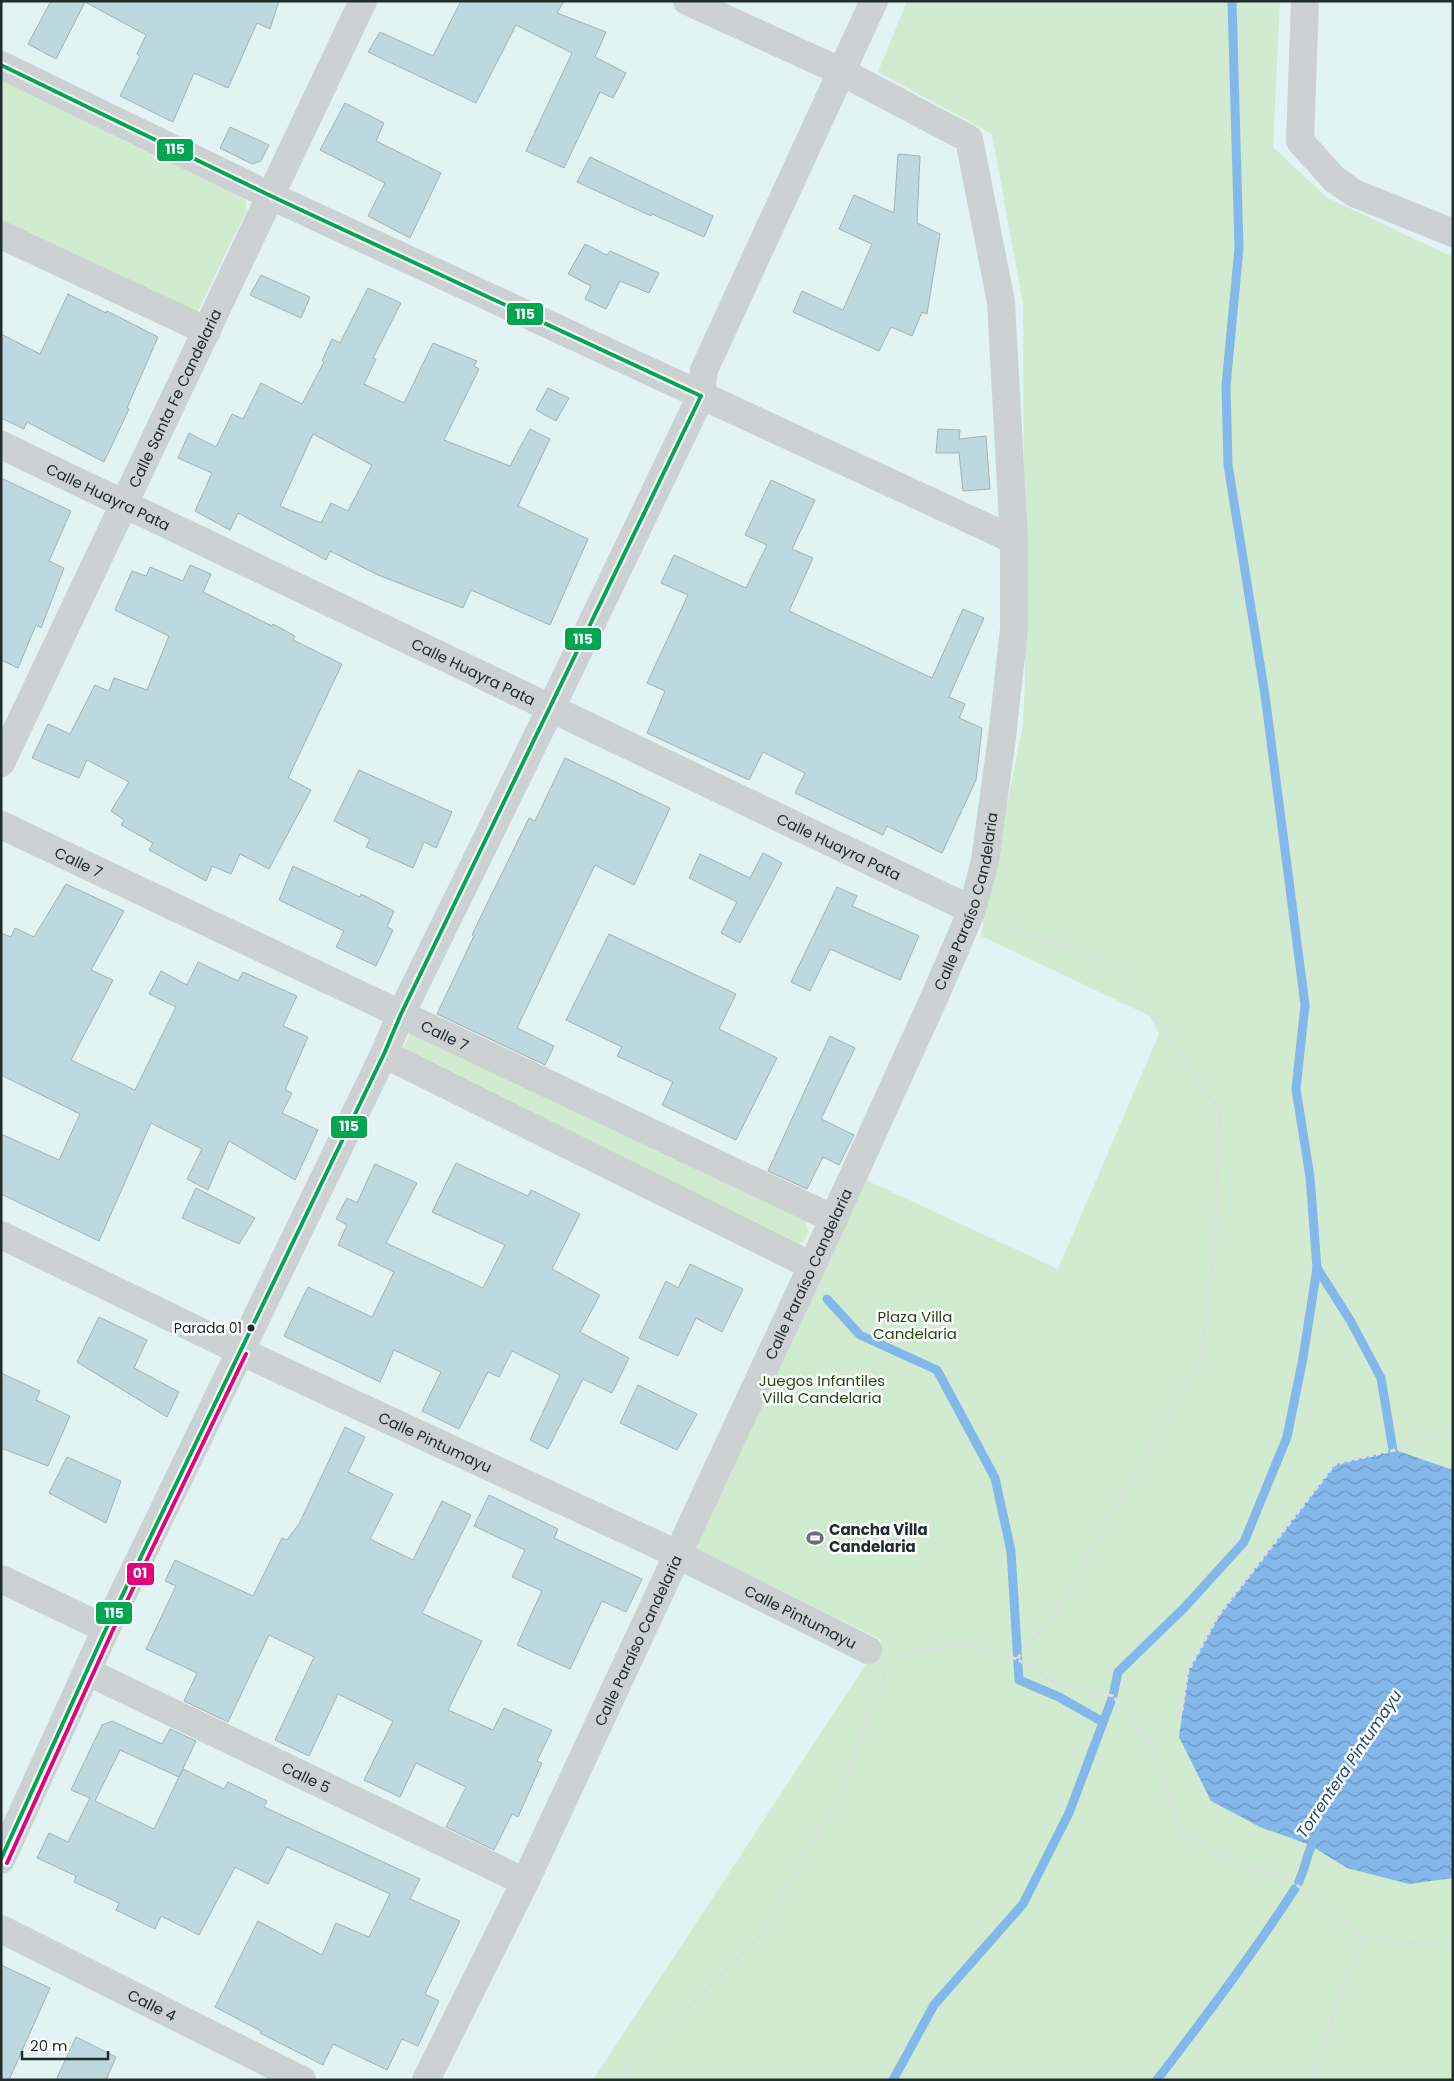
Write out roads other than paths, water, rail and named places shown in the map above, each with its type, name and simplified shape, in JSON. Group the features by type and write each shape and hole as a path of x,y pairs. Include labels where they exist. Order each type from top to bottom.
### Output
{"street":[{"name":"Calle Santa Fe Candelaria","path":"1,762 363,1"},
{"path":"687,1 842,72"},
{"path":"1,1860 106,1630 384,1054 401,1014 701,396 704,370 874,1"},
{"path":"1305,1 1300,141 1334,179 1354,193 1453,233"},
{"path":"1,65 271,196 1014,540"},
{"name":"Calle Paraíso Candelaria","path":"426,2080 525,1882 834,1218 972,910 984,861 1004,727 1014,629 1014,540 1001,302 969,139 842,72"},
{"path":"1,235 207,331"},
{"name":"Calle Huayra Pata","path":"1,445 972,910"},
{"name":"Calle 7","path":"1,826 834,1218"},
{"path":"384,1054 812,1266"},
{"name":"Calle Pintumayu","path":"1,1235 240,1351 677,1554 880,1654"},
{"path":"1,1579 106,1630"},
{"name":"Calle 5","path":"88,1672 525,1882"},
{"name":"Calle 4","path":"1,1929 302,2080"}],"water":[{"path":"1395,1450 1453,1470 1453,1878 1409,1884 1347,1868 1310,1845 1260,1827 1211,1801 1179,1737 1188,1671 1218,1616 1335,1464"}],"waterway":[{"path":"1232,1 1239,248 1226,386 1228,465 1265,695 1305,1005 1296,1089 1310,1177 1317,1268 1350,1320 1381,1378 1395,1462"},
{"path":"893,2080 934,2005 1023,1904 1069,1813 1113,1696 1118,1672 1184,1608 1244,1542 1287,1437 1303,1358 1317,1268"},
{"path":"827,1299 860,1335 937,1370 995,1478 1011,1551 1019,1680 1059,1697 1103,1722"},
{"name":"Torrentera Pintumayu","path":"1157,2080 1211,2009 1280,1912 1296,1887 1310,1848 1317,1835"}],"place":[{"name":"Parada 01","path":"251,1328"},
{"name":"Cancha Villa Candelaria","path":"815,1538"}],"park label":[{"name":"Plaza Villa Candelaria","path":"915,1324"},
{"name":"Juegos Infantiles Villa Candelaria","path":"822,1388"}]}
